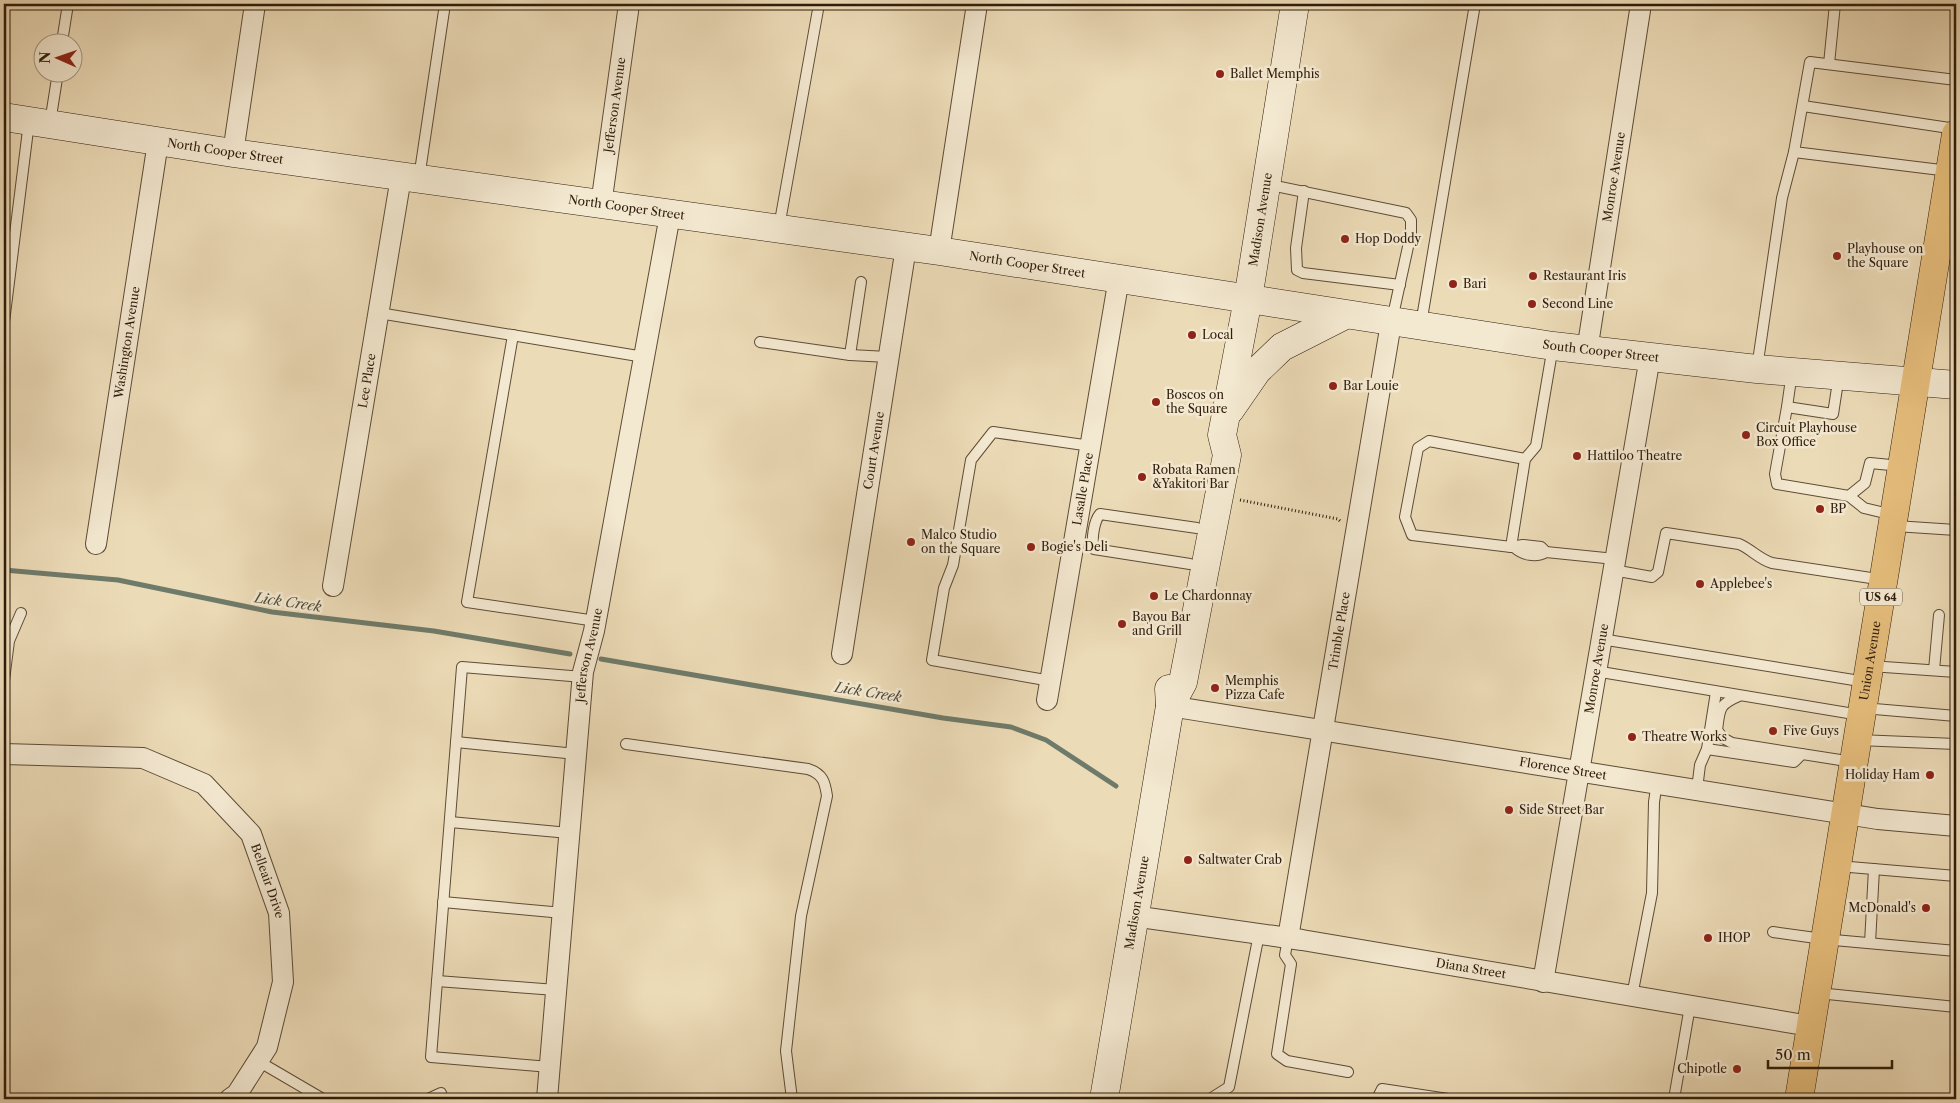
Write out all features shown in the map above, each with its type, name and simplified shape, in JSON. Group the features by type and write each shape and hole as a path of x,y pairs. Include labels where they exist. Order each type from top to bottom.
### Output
{"main road":[{"name":"Union Avenue","path":"1798,1099 1823,939 1847,812 1917,382 1951,188 1956,134"}],"street":[{"path":"233,153 255,4"},
{"name":"Jefferson Avenue","path":"601,205 629,4"},
{"path":"939,251 977,4"},
{"name":"Madison Avenue","path":"1104,1099 1133,916 1170,706 1168,681 1212,450 1223,428 1248,299 1295,4"},
{"name":"Monroe Avenue","path":"1587,351 1641,4"},
{"name":"North Cooper Street","path":"28,120 158,142 670,215 779,228 939,251 1248,299"},
{"name":"Washington Avenue","path":"96,544 158,142"},
{"name":"Lee Place","path":"333,586 379,313 410,178"},
{"name":"Jefferson Avenue","path":"547,1099 583,677 596,621 670,215"},
{"name":"Court Avenue","path":"842,654 906,247"},
{"name":"Lasalle Place","path":"1049,690 1086,525 1091,446 1119,278"},
{"name":"South Cooper Street","path":"1248,299 1391,323 1587,351 1757,369 1956,385"},
{"path":"1223,428 1257,370 1282,346 1320,330 1345,315"},
{"name":"Trimble Place","path":"1288,938 1391,323"},
{"name":"Monroe Avenue","path":"1543,982 1650,357"},
{"name":"Madison Avenue","path":"1170,706 1183,682 1227,455 1223,428"},
{"name":"Florence Street","path":"1170,706 1847,812 1878,819 1956,826"},
{"name":"Belleair Drive","path":"4,754 143,758 204,784 251,834 279,913 283,982 267,1047 237,1094 230,1099"},
{"name":"Diana Street","path":"1133,916 1288,938 1810,1026"}],"lane":[{"path":"64,32 68,4"},
{"path":"410,178 445,4"},
{"path":"779,228 819,4"},
{"path":"1421,327 1475,4"},
{"path":"1829,64 1835,4"},
{"path":"1757,369 1782,198 1794,152 1810,62 1956,80"},
{"path":"4,322 28,120 52,82"},
{"path":"1803,106 1956,129"},
{"path":"1794,152 1951,188"},
{"path":"1266,184 1406,213 1410,220 1412,232 1391,323"},
{"path":"1304,191 1296,248 1296,270 1303,273 1400,285"},
{"path":"850,355 861,282"},
{"path":"379,313 644,357"},
{"path":"513,335 467,602 596,621"},
{"path":"760,342 850,355 888,358"},
{"path":"1513,548 1526,459 1536,446 1553,346"},
{"path":"1792,371 1775,474 1777,484 1849,496 1864,508 1894,520 1956,530"},
{"path":"1787,407 1834,414 1839,375"},
{"path":"1049,690 932,660 944,588 953,566 971,460 993,432 1091,446"},
{"path":"1526,459 1429,441 1418,448 1405,517 1412,535 1513,548 1521,554 1540,556 1546,552 1614,564 1652,577 1658,572 1666,533 1739,544 1749,548 1764,561 1772,563 1884,580"},
{"path":"1849,496 1865,483 1870,463 1903,466"},
{"path":"1190,564 1094,549 1086,525 1100,514 1197,528"},
{"path":"4,680 9,641 20,613"},
{"path":"1934,670 1939,615"},
{"path":"1601,639 1690,654 1956,744"},
{"path":"550,1068 431,1057 462,668 583,677"},
{"path":"1707,748 1794,762 1802,754 1862,712 1934,670 1956,672"},
{"path":"1595,672 1740,696 1862,712 1956,716"},
{"path":"1697,789 1700,765 1707,748 1716,692"},
{"path":"1740,696 1727,701 1720,707 1717,730 1723,738 1732,743 1802,754"},
{"path":"456,742 576,754"},
{"path":"626,744 808,769 816,772 825,781 827,796 801,916 786,1051 792,1099"},
{"path":"1632,996 1652,894 1654,802 1657,782"},
{"path":"450,822 569,833"},
{"path":"1836,866 1956,876"},
{"path":"1870,943 1874,869"},
{"path":"443,902 563,913"},
{"path":"1773,932 1823,939 1956,951"},
{"path":"1210,1099 1229,1087 1259,934"},
{"path":"1288,938 1285,955 1291,964 1277,1054 1287,1061 1348,1072"},
{"path":"437,981 556,990"},
{"path":"1816,993 1956,1007"},
{"path":"1674,1099 1690,1006"},
{"path":"258,1061 323,1099"},
{"path":"1377,1099 1382,1089 1448,1099"},
{"path":"428,1099 441,1093"}],"path":[{"path":"1235,499 1338,519 1346,526"}],"waterway":[{"name":"Lick Creek","path":"4,570 118,580 272,612 434,631 570,654"},
{"name":"Lick Creek","path":"601,659 943,718 1011,727 1046,740 1116,786"}],"place":[{"name":"Ballet Memphis","path":"1220,74"},
{"name":"Hop Doddy","path":"1345,239"},
{"name":"Playhouse on the Square","path":"1837,256"},
{"name":"Restaurant Iris","path":"1533,276"},
{"name":"Bari","path":"1453,284"},
{"name":"Second Line","path":"1532,304"},
{"name":"Local","path":"1192,335"},
{"name":"Bar Louie","path":"1333,386"},
{"name":"Boscos on the Square","path":"1156,402"},
{"name":"Circuit Playhouse Box Office","path":"1746,435"},
{"name":"Hattiloo Theatre","path":"1577,456"},
{"name":"Robata Ramen &Yakitori Bar","path":"1142,477"},
{"name":"BP","path":"1820,509"},
{"name":"Malco Studio on the Square","path":"911,542"},
{"name":"Bogie's Deli","path":"1031,547"},
{"name":"Applebee's","path":"1700,584"},
{"name":"Le Chardonnay","path":"1154,596"},
{"name":"Bayou Bar and Grill","path":"1122,624"},
{"name":"Memphis Pizza Cafe","path":"1215,688"},
{"name":"Five Guys","path":"1773,731"},
{"name":"Theatre Works","path":"1632,737"},
{"name":"Holiday Ham","path":"1930,775"},
{"name":"Side Street Bar","path":"1509,810"},
{"name":"Saltwater Crab","path":"1188,860"},
{"name":"McDonald's","path":"1926,908"},
{"name":"IHOP","path":"1708,938"},
{"name":"Chipotle","path":"1737,1069"}]}
